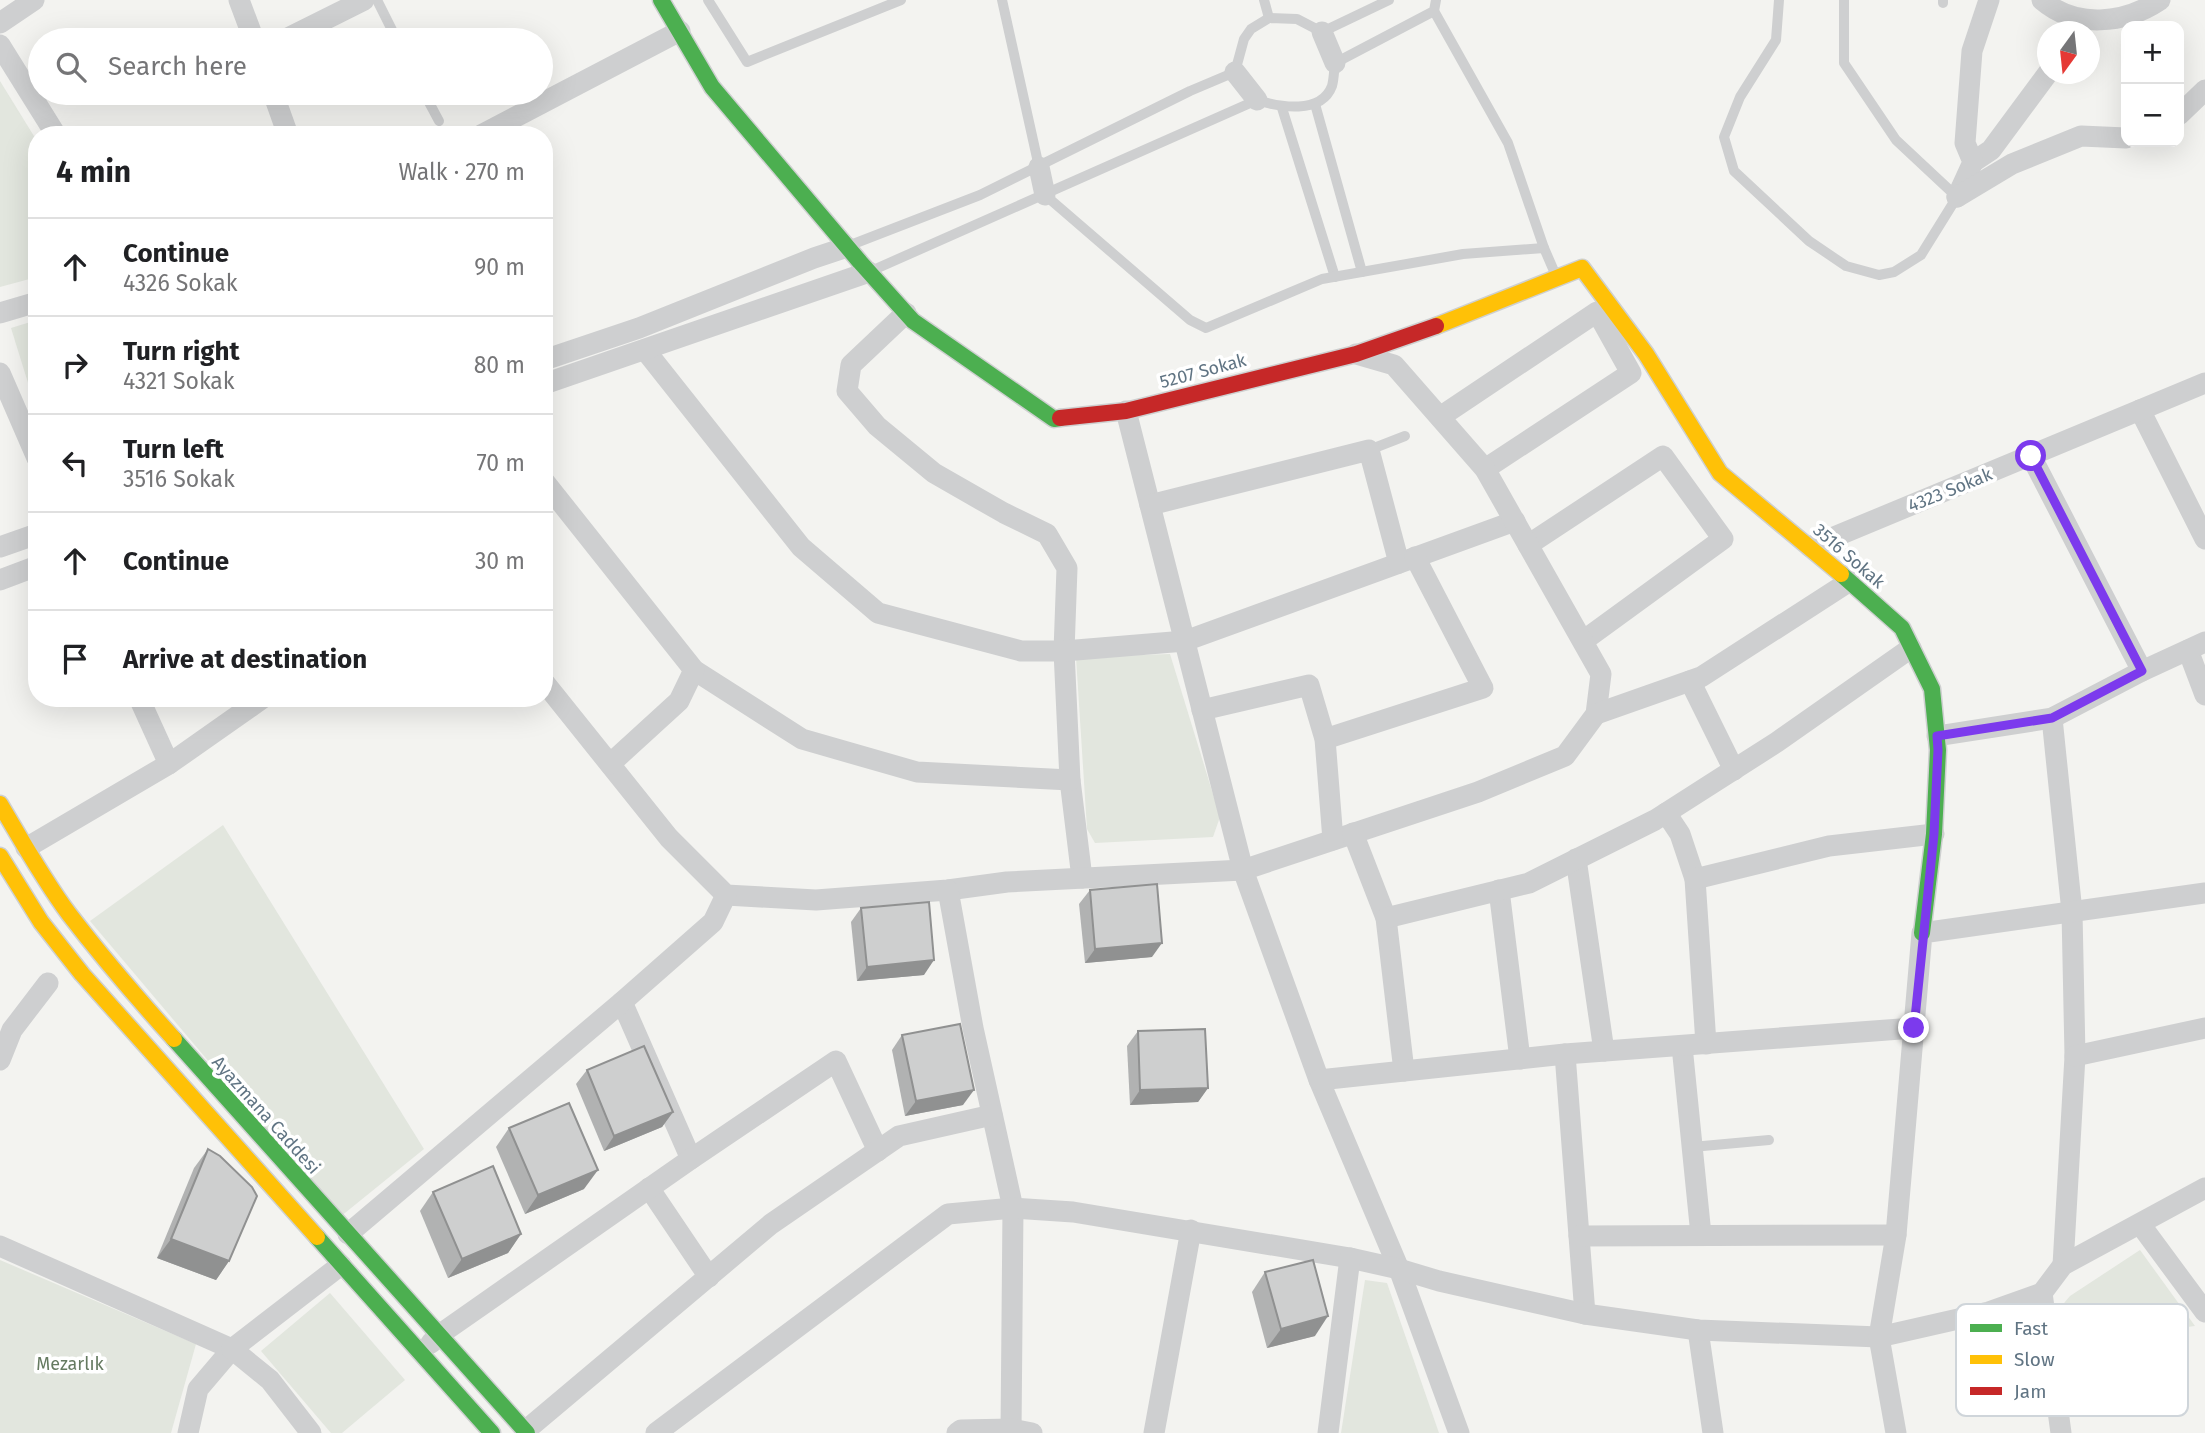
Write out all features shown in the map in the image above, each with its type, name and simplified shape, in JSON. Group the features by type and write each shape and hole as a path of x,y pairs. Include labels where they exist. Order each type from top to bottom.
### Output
{"street":[{"path":"0,23 34,0"},
{"path":"239,0 250,28"},
{"path":"308,28 364,0"},
{"path":"553,357 639,328 847,247 712,87 661,0"},
{"path":"1973,162 1965,143 1972,51 1989,0"},
{"path":"2042,0 2074,21"},
{"path":"2100,22 2126,16 2160,0"},
{"path":"553,97 680,31"},
{"path":"1322,32 1335,63"},
{"path":"0,45 28,90"},
{"path":"1235,72 1256,100"},
{"path":"1957,197 1973,162 1991,150 2040,84"},
{"path":"2184,110 2205,89"},
{"path":"37,105 50,126"},
{"path":"277,105 285,126"},
{"path":"498,126 538,105"},
{"path":"1957,197 2012,164 2081,135 2121,138"},
{"path":"1039,167 1045,195"},
{"name":"5207 Sokak","path":"847,247 913,321 1054,419 1126,411 1356,354 1445,323 1582,268"},
{"name":"3516 Sokak","path":"1582,268 1646,354 1720,473 1902,628 1932,689 1938,750 1934,834 1922,933"},
{"path":"553,381 869,272"},
{"path":"0,313 28,305"},
{"path":"1440,417 1597,312 1632,373 1485,469"},
{"path":"906,313 851,365 847,391 877,426 934,474 1047,534 1067,568 1064,650 1070,780 1082,878"},
{"path":"645,351 801,547 878,613 1021,652 1185,641 1515,521"},
{"path":"553,692 669,838 726,895 817,900 948,890 1007,882 1243,870 1478,792 1564,756 1596,715 1601,674 1485,469 1394,365 1356,354"},
{"path":"0,373 28,437"},
{"name":"4323 Sokak","path":"1810,547 2205,383"},
{"path":"2140,410 2205,539"},
{"path":"1126,411 1243,870 1319,1080 1399,1269 1460,1433"},
{"path":"1150,505 1369,450 1407,560 1483,688 1325,739"},
{"path":"1528,545 1663,456 1723,539 1583,641"},
{"path":"2031,456 2142,671"},
{"path":"553,492 694,670 802,739 916,772 1070,780"},
{"path":"0,547 28,537"},
{"path":"0,580 28,569"},
{"path":"1596,715 1701,677 1850,582"},
{"path":"1937,736 2052,718 2196,646 2205,695"},
{"path":"1386,918 1528,883 1666,813 1777,743 1911,648"},
{"path":"610,764 679,701 694,670"},
{"path":"1690,681 1734,770"},
{"path":"1202,710 1309,684 1325,739 1332,840"},
{"path":"143,707 169,764"},
{"path":"26,848 169,764 250,707"},
{"path":"2052,718 2072,912 2075,1056 2063,1265"},
{"name":"Ayazmana Caddesi","path":"0,804 69,914 108,964 180,1048 526,1432"},
{"path":"1666,813 1680,834 1695,879 1706,1044"},
{"path":"1353,833 1386,918 1404,1071"},
{"path":"1695,879 1829,846 1934,834"},
{"path":"0,856 41,922 82,974 492,1433"},
{"path":"1576,859 1604,1051"},
{"path":"948,890 973,1028 1013,1208 1011,1431"},
{"path":"1499,890 1520,1059"},
{"path":"1896,1433 1879,1338 1896,1236 1922,933 2205,893"},
{"path":"348,1234 713,922 726,895"},
{"path":"0,1060 12,1030 48,983"},
{"path":"622,1002 691,1159"},
{"path":"1319,1080 1565,1054 1914,1028"},
{"path":"2075,1056 2205,1028"},
{"path":"1682,1045 1701,1235"},
{"path":"1565,1054 1586,1314"},
{"path":"421,1354 439,1335 836,1061 878,1151"},
{"path":"526,1432 771,1224 899,1136 992,1115"},
{"path":"649,1188 709,1276"},
{"path":"2011,1304 2042,1293 2063,1265 2205,1188"},
{"path":"656,1433 947,1214 1013,1208 1073,1212 1350,1258 1586,1314 1698,1330 1879,1338 1956,1320"},
{"path":"305,1225 324,1209"},
{"path":"2140,1224 2205,1312"},
{"path":"1154,1433 1191,1230"},
{"path":"1579,1237 1896,1236"},
{"path":"0,1246 232,1349 270,1380 311,1433"},
{"path":"1328,1433 1350,1258"},
{"path":"188,1433 198,1389 232,1349 341,1265"},
{"path":"2042,1293 2043,1304"},
{"path":"1698,1330 1713,1433"},
{"path":"957,1433 961,1430 1032,1433"}],"lane":[{"path":"377,0 391,28"},
{"path":"708,0 747,62 901,0"},
{"path":"1002,0 1039,167"},
{"path":"1264,0 1269,18"},
{"path":"847,247 980,195 1190,91 1235,72 1244,39 1251,29 1269,18 1297,19 1322,32 1389,0"},
{"path":"1779,0 1776,40 1740,97 1724,137 1734,171 1809,241 1846,266 1879,275 1894,272 1921,255 1957,197 1896,140 1844,63 1844,0"},
{"path":"869,272 1256,100 1282,108 1315,104 1331,88 1335,63 1435,6 1508,143 1557,278"},
{"path":"1315,104 1362,272"},
{"path":"430,105 439,121"},
{"path":"1282,108 1335,277"},
{"path":"1045,195 1189,320 1206,328 1322,279 1462,254 1544,248"},
{"path":"1369,450 1405,436"},
{"path":"1692,1146 1769,1140"}],"green space":[{"path":"0,81 28,126 28,279 0,287"},
{"path":"28,323 28,383 11,328"},
{"path":"1170,654 1220,817 1213,837 1095,843 1087,829 1076,657"},
{"path":"223,825 424,1149 340,1217 90,921"},
{"path":"2140,1250 2179,1304 2063,1304 2070,1296"},
{"name":"Mezarlık","path":"0,1260 196,1344 171,1433 0,1433"},
{"path":"1365,1280 1387,1283 1439,1433 1341,1433"},
{"path":"330,1293 405,1380 342,1433 331,1433 261,1351"},
{"path":"2188,1316 2195,1326 2188,1327"}],"building":[{"path":"1157,884 1162,943 1095,949 1090,890"},
{"path":"929,902 934,960 867,967 861,908"},
{"path":"960,1024 974,1090 916,1101 902,1035"},
{"path":"1205,1029 1208,1088 1140,1090 1138,1031"},
{"path":"644,1046 673,1112 614,1136 587,1070"},
{"path":"569,1103 598,1170 538,1195 509,1128"},
{"path":"208,1149 220,1156 252,1187 257,1196 229,1261 171,1239"},
{"path":"493,1166 521,1234 462,1259 433,1192"},
{"path":"1313,1260 1328,1316 1281,1329 1265,1272"}],"traffic: fast":[{"path":"661,0 712,87 913,321 1054,419 1060,418"},
{"path":"1841,574 1902,628 1932,689 1938,750 1934,834 1922,933"},
{"path":"174,1039 527,1433"},
{"path":"317,1237 492,1433"}],"traffic: slow":[{"path":"1436,326 1582,268 1646,354 1720,473 1841,574"},
{"path":"0,804 69,914 120,978 174,1039"},
{"path":"0,856 41,922 82,974 317,1237"}],"traffic: jam":[{"path":"1060,418 1126,411 1356,354 1436,326"}],"route":[{"path":"1914,1028 1934,834 1937,736 2052,718 2142,671 2031,456"}]}
